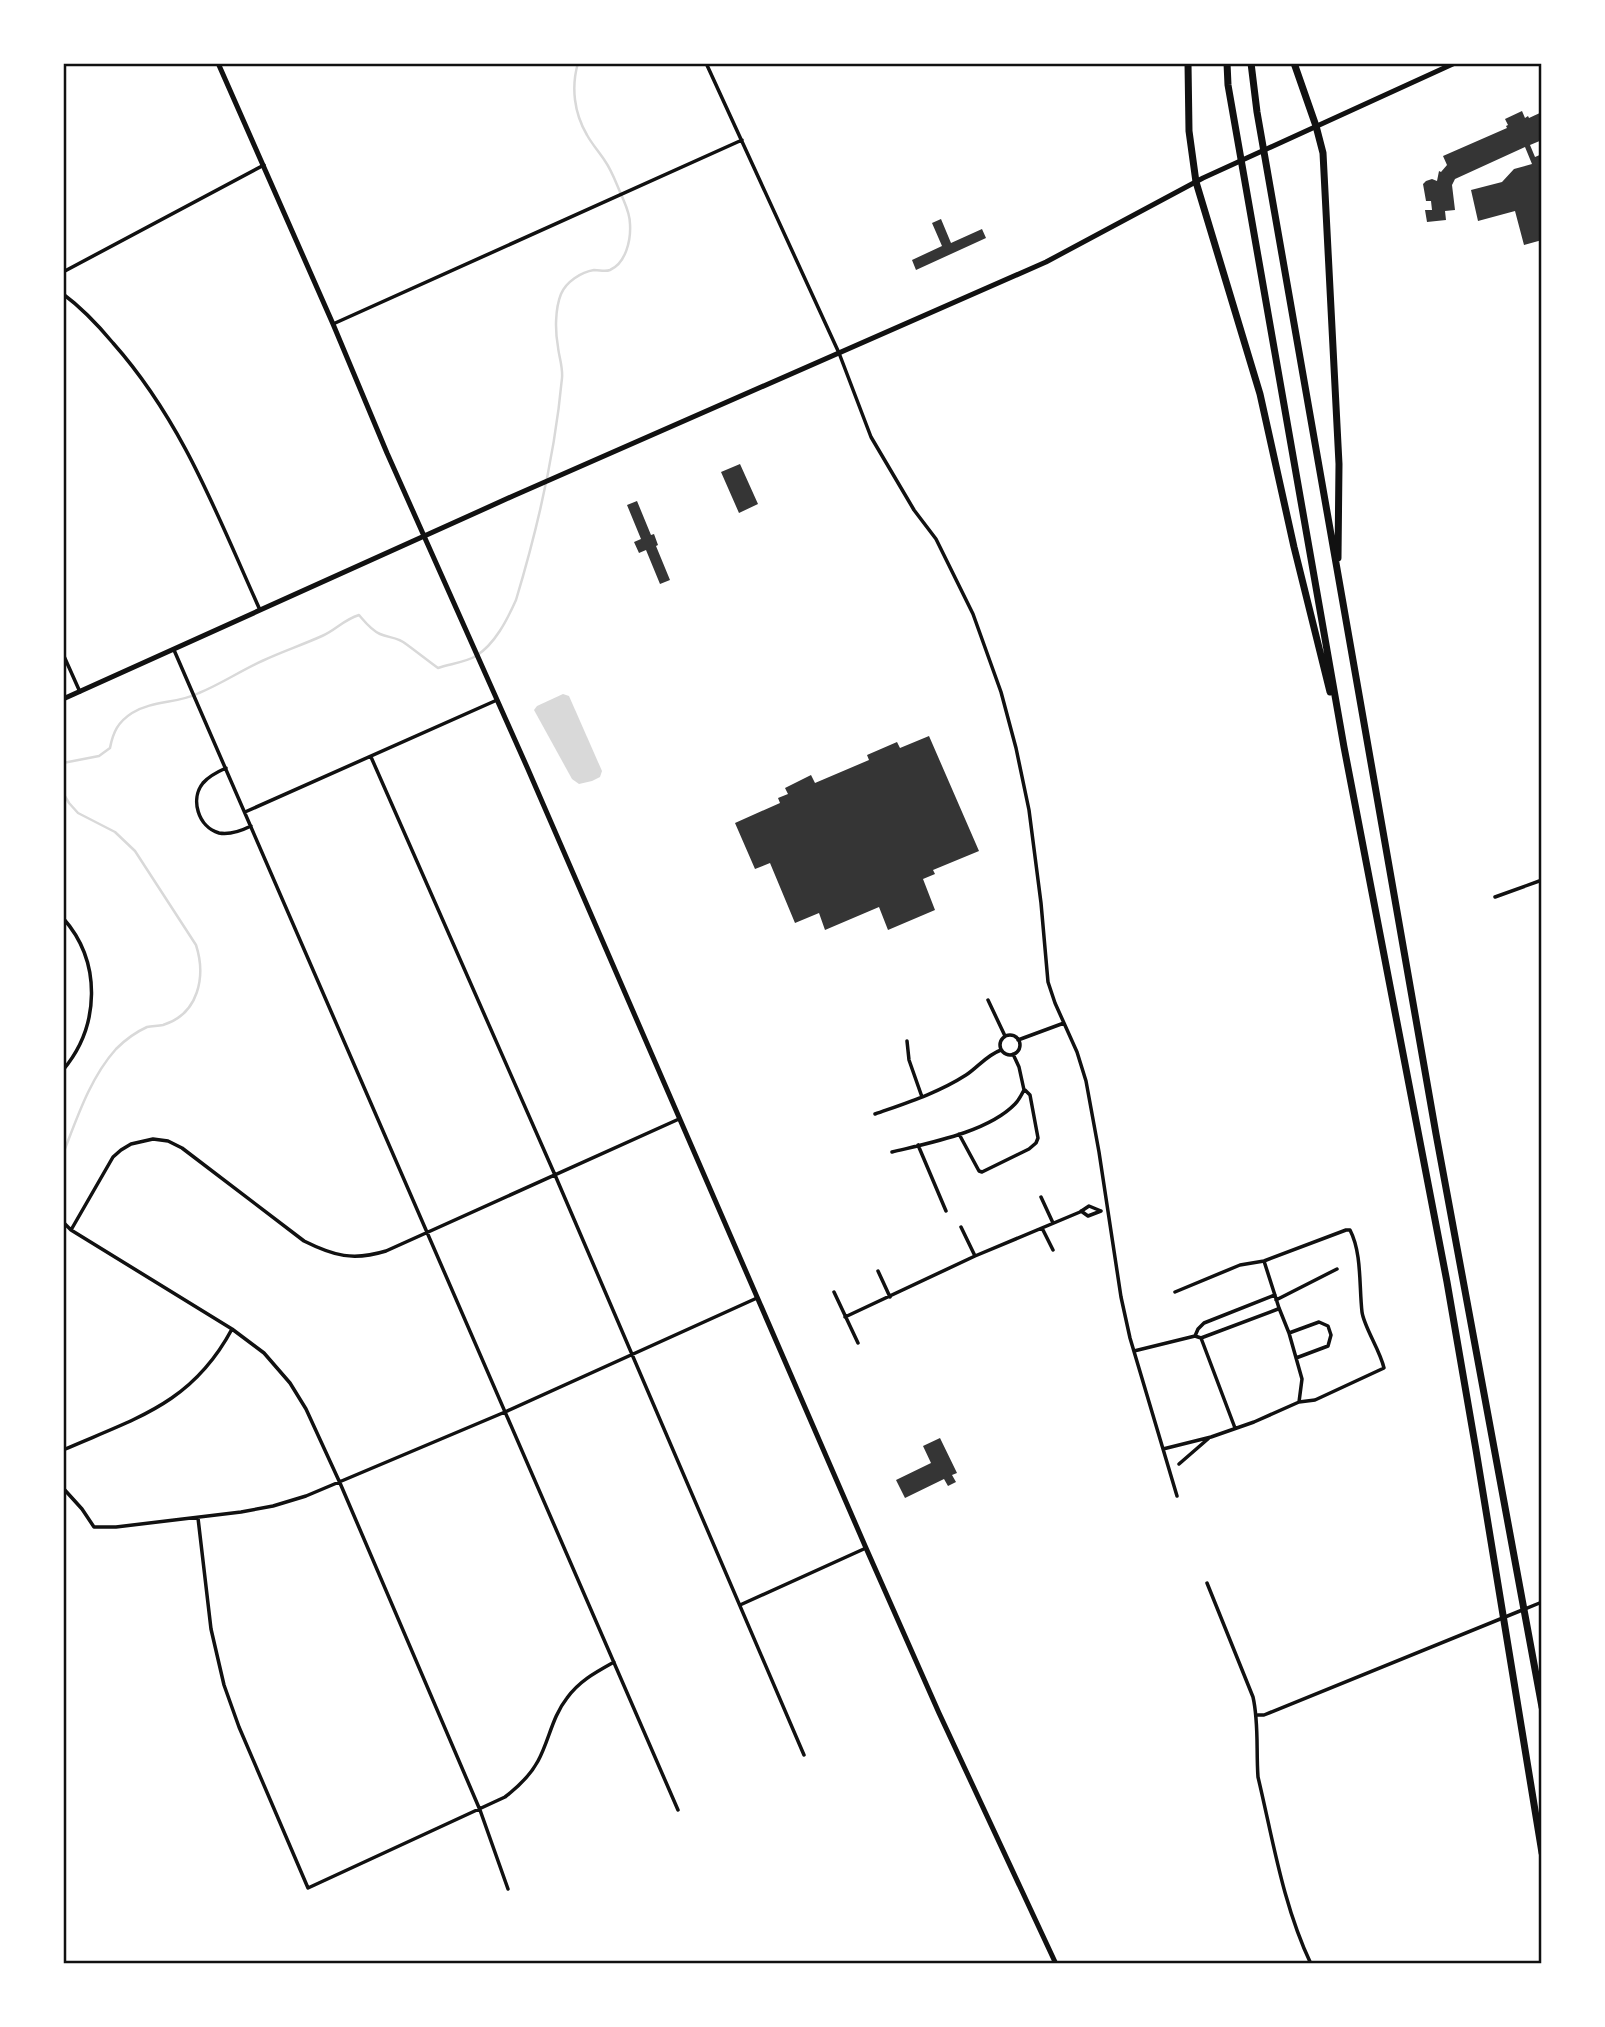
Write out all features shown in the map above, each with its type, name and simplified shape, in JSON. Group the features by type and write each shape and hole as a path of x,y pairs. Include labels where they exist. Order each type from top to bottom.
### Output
{"highway":[{"path":"1188,63 1189,131 1196,182 1260,394 1294,547 1344,747"},
{"path":"1227,63 1228,85 1344,747 1447,1282 1542,1853"},
{"path":"1251,63 1257,112 1436,1134 1542,1707"},
{"path":"1294,63 1316,126 1322,153 1339,450 1340,526 1337,573"}],"main road":[{"path":"218,63 866,1548 939,1713 1056,1964"},
{"path":"63,699 1046,262 1196,182 1455,63"}],"street":[{"path":"706,63 839,353 871,437 914,510 936,539 973,614 1001,692 1029,810 1048,982 1077,1052 1086,1082 1121,1297 1134,1351 1177,1496"},
{"path":"333,324 742,140"},
{"path":"63,272 264,165"},
{"path":"63,295 101,329 132,364 160,403 194,463 260,610"},
{"path":"1541,639 1542,657"},
{"path":"174,650 678,1810"},
{"path":"63,654 80,692"},
{"path":"245,811 497,700"},
{"path":"371,757 555,1175 804,1755"},
{"path":"226,768 201,785 196,799 198,812 208,826 220,833 234,832 251,826"},
{"path":"1495,897 1542,880"},
{"path":"63,918 71,927 83,951 91,974 93,1001 88,1027 78,1049 63,1070"},
{"path":"988,1000 1005,1036"},
{"path":"1018,1040 1063,1023"},
{"path":"1011,1035 1018,1040 1019,1046 1013,1054 1006,1054 1001,1050 1000,1044 1005,1036 1011,1035"},
{"path":"907,1041 909,1060 922,1097"},
{"path":"875,1114 922,1097 967,1074 991,1054 1001,1050"},
{"path":"959,1134 982,1172 1029,1149 1038,1138 1030,1095 1024,1090 1013,1054"},
{"path":"892,1152 959,1134 996,1118 1015,1104 1024,1090"},
{"path":"71,1230 113,1157 131,1144 153,1139 168,1141 182,1148 304,1241 326,1252 349,1257 371,1256 679,1119"},
{"path":"918,1145 946,1211"},
{"path":"1041,1197 1053,1223"},
{"path":"845,1317 975,1256 1081,1212 1089,1206 1101,1211"},
{"path":"1081,1212 1088,1216 1107,1210"},
{"path":"63,1222 71,1230 232,1329 264,1353 290,1383 306,1409 340,1483 480,1810 508,1889"},
{"path":"961,1227 975,1256"},
{"path":"1042,1228 1053,1250"},
{"path":"1163,1450 1211,1437 1299,1402 1315,1400 1384,1368 1362,1314 1358,1258 1352,1233 1346,1230 1264,1261 1240,1265 1175,1292"},
{"path":"1264,1261 1302,1379 1299,1402"},
{"path":"1195,1336 1204,1323 1275,1297 1337,1269"},
{"path":"878,1270 890,1297"},
{"path":"834,1292 858,1343"},
{"path":"63,1488 94,1527 241,1513 273,1506 340,1483 757,1298"},
{"path":"1134,1351 1195,1336 1201,1338 1279,1308"},
{"path":"1289,1333 1320,1322 1328,1326 1331,1335 1328,1346 1296,1359"},
{"path":"63,1450 152,1411 174,1398 208,1368 232,1329"},
{"path":"1201,1338 1235,1428"},
{"path":"1179,1464 1211,1437"},
{"path":"198,1518 211,1629 224,1685 239,1727 308,1888 505,1797 524,1781 538,1761 555,1718 567,1697 588,1676 614,1662"},
{"path":"740,1605 866,1548"},
{"path":"1208,1583 1253,1696 1257,1716 1258,1777 1288,1908 1311,1964"},
{"path":"1257,1716 1542,1602"}],"shaded area":[{"path":"563,694 569,696 602,771 600,777 592,781 579,784 572,779 534,710"}],"building":[{"path":"1522,111 1525,118 1542,112 1542,140 1530,145 1535,157 1542,154 1542,240 1524,245 1515,211 1478,221 1471,190 1502,182 1514,169 1532,164 1525,147 1455,179 1452,185 1455,210 1445,211 1446,220 1427,222 1425,210 1432,210 1431,201 1426,201 1423,184 1432,179 1437,181 1439,171 1447,165 1443,156 1507,128 1505,119"},
{"path":"941,219 951,243 982,229 986,238 916,270 912,260 942,246 932,223"},
{"path":"740,464 758,504 739,513 721,472"},
{"path":"637,501 651,535 654,534 670,580 660,584 646,550 639,553 634,542 641,539 627,505"},
{"path":"929,736 979,851 933,870 935,874 923,879 935,910 888,930 879,907 825,930 819,913 795,923 770,863 755,869 735,823 780,803 778,798 788,794 785,788 811,775 815,783 869,760 867,755 897,742 900,748"},
{"path":"940,1438 957,1473 952,1475 956,1482 948,1486 944,1479 905,1498 896,1480 931,1463 923,1446"}],"waterway":[{"path":"63,763 99,756 110,748 120,724 127,716 140,709 199,693 262,661 322,636 359,615 368,626 380,634 403,642 438,668 476,656 495,638 516,600 550,462 562,378 556,327 561,294 566,285 579,275 594,270 608,271 615,267 624,257 630,237 629,216 621,194 610,169 579,118 574,91 578,63"},
{"path":"63,793 78,813 115,832 135,851 196,945 200,969 197,992 185,1012 163,1025 139,1031 119,1046 107,1060 85,1099 63,1154"}]}
